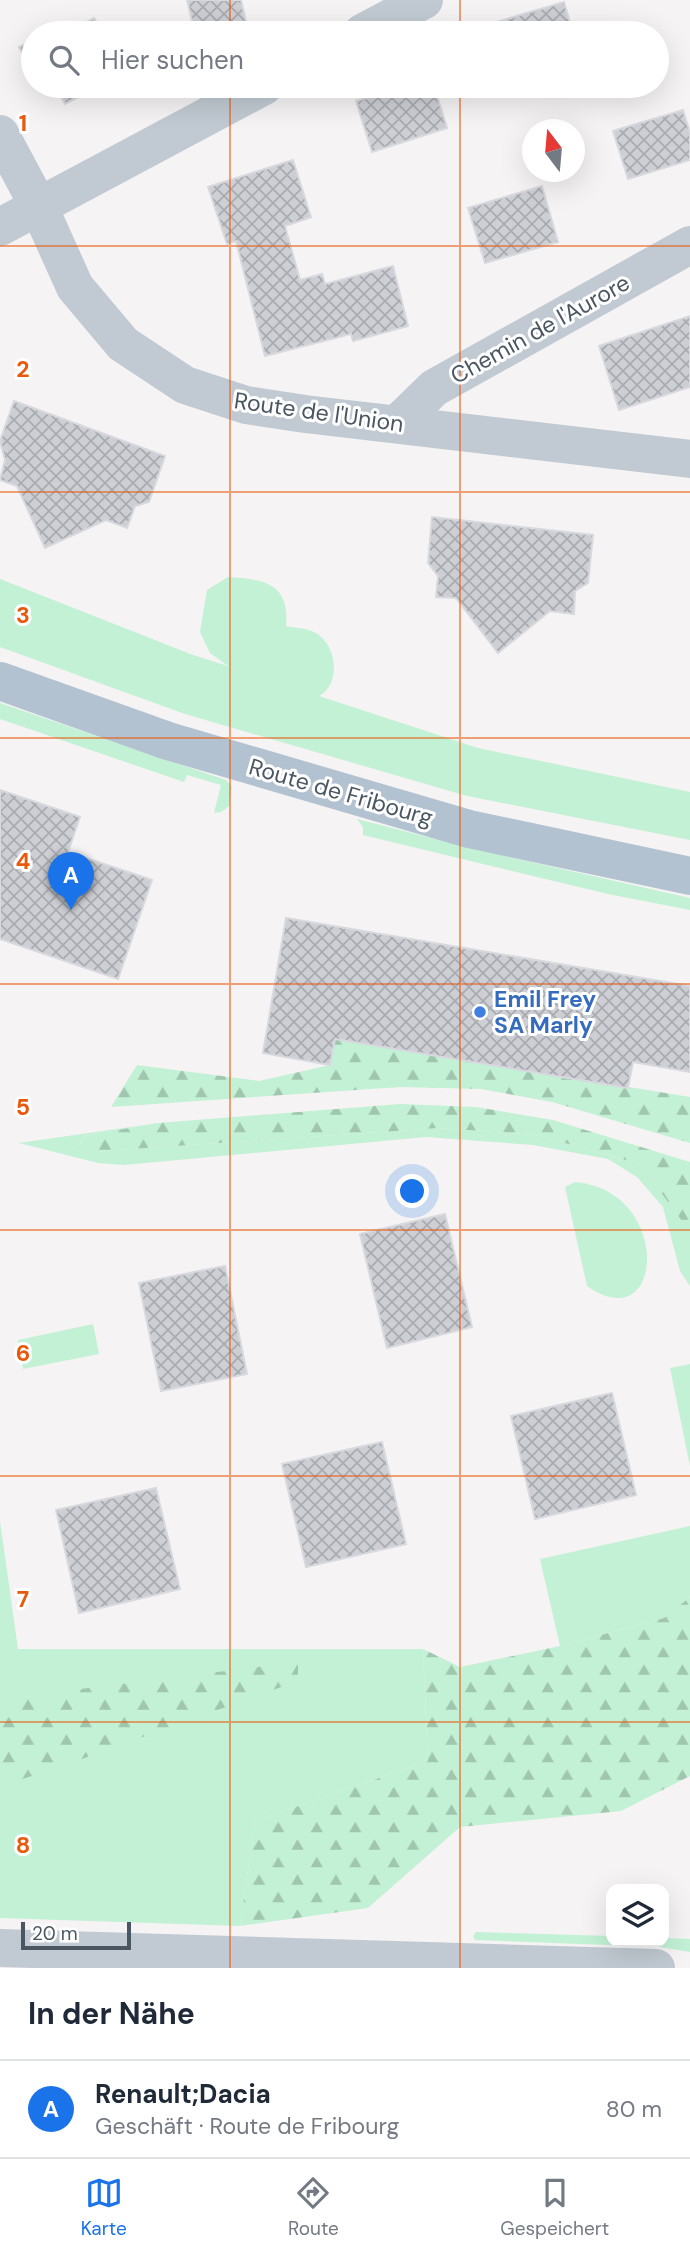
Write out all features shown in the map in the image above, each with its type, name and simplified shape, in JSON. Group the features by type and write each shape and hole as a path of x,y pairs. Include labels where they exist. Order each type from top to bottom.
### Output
{"main road":[{"name":"Route de Fribourg","path":"0,681 167,741 469,829 690,876"}],"street":[{"path":"385,21 424,0"},
{"path":"0,227 242,98"},
{"name":"Route de l'Union","path":"0,134 39,206 75,287 123,344 185,385 246,405 305,414 690,459"},
{"name":"Chemin de l'Aurore","path":"397,424 435,388 690,245"},
{"path":"0,1948 656,1968"}],"green space":[{"path":"228,577 253,579 272,586 284,600 286,626 314,632 322,637 332,654 334,673 326,690 319,696 478,748 690,792 690,840 467,796 185,714 0,647 0,579 193,655 228,666 210,653 200,632 207,590"},
{"path":"0,703 226,780 232,786 229,806 214,813 221,785 187,775 184,782 0,719"},
{"path":"357,819 478,850 690,898 690,910 608,894 363,835 363,827"},
{"path":"335,1039 690,1097 690,1143 552,1102 481,1089 400,1087 111,1107 137,1065 259,1081 330,1065"},
{"path":"400,1104 476,1107 553,1120 690,1162 690,1224 685,1225 640,1164 536,1135 439,1128 102,1151 79,1146 84,1136 158,1123"},
{"path":"158,1123 84,1136 79,1145 102,1151 439,1128 536,1135 640,1164 685,1224 690,1224 690,1286 680,1271 663,1207 637,1177 608,1159 533,1145 426,1137 124,1165 98,1163 19,1143"},
{"path":"575,1182 607,1191 629,1209 642,1233 647,1258 643,1279 632,1294 613,1298 587,1286 565,1187"},
{"path":"93,1324 99,1354 23,1369 18,1340"},
{"path":"690,1364 690,1466 670,1368"},
{"path":"0,1521 18,1649 423,1649 428,1761 255,1821 240,1926 0,1918"},
{"path":"690,1526 690,1597 664,1618 560,1646 540,1559"},
{"path":"690,1597 690,1776 621,1811 460,1827 368,1908 240,1926 255,1821 428,1761 423,1649 460,1667 560,1646 664,1618"},
{"path":"298,1662 298,1681 0,1786 0,1699"},
{"path":"476,1932 606,1936 606,1945 475,1940 473,1936"},
{"path":"669,1938 690,1939 690,1952 660,1947 669,1947"}],"building":[{"path":"187,0 241,0 246,21 192,21"},
{"path":"564,2 570,21 500,21"},
{"path":"62,98 76,98 65,104"},
{"path":"366,98 438,98 447,128 372,152 356,101"},
{"path":"683,110 690,133 690,160 628,179 613,131"},
{"path":"293,160 311,217 285,226 300,280 322,274 325,284 393,266 408,326 353,341 351,334 265,356 236,241 227,244 208,187"},
{"path":"542,186 558,242 485,263 468,208"},
{"path":"690,316 690,387 619,410 599,346"},
{"path":"14,401 165,456 149,502 135,506 127,528 106,520 45,548 17,486 0,480 5,460 0,441"},
{"path":"432,517 593,535 588,583 575,591 574,614 550,611 498,653 456,598 436,597 438,576 428,563"},
{"path":"0,790 80,817 68,852 152,880 118,979 0,939"},
{"name":"Emil Frey SA Marly","path":"286,918 690,986 690,1072 633,1062 628,1088 335,1039 330,1065 263,1053"},
{"path":"445,1214 472,1327 387,1348 360,1234"},
{"path":"225,1266 247,1374 161,1391 139,1283"},
{"path":"612,1393 636,1495 535,1519 511,1416"},
{"path":"382,1442 406,1544 306,1567 282,1464"},
{"path":"156,1488 180,1589 79,1613 56,1510"}],"place":[{"name":"Renault;Dacia","path":"71,910"},
{"name":"Emil Frey SA Marly","path":"480,1012"}]}
